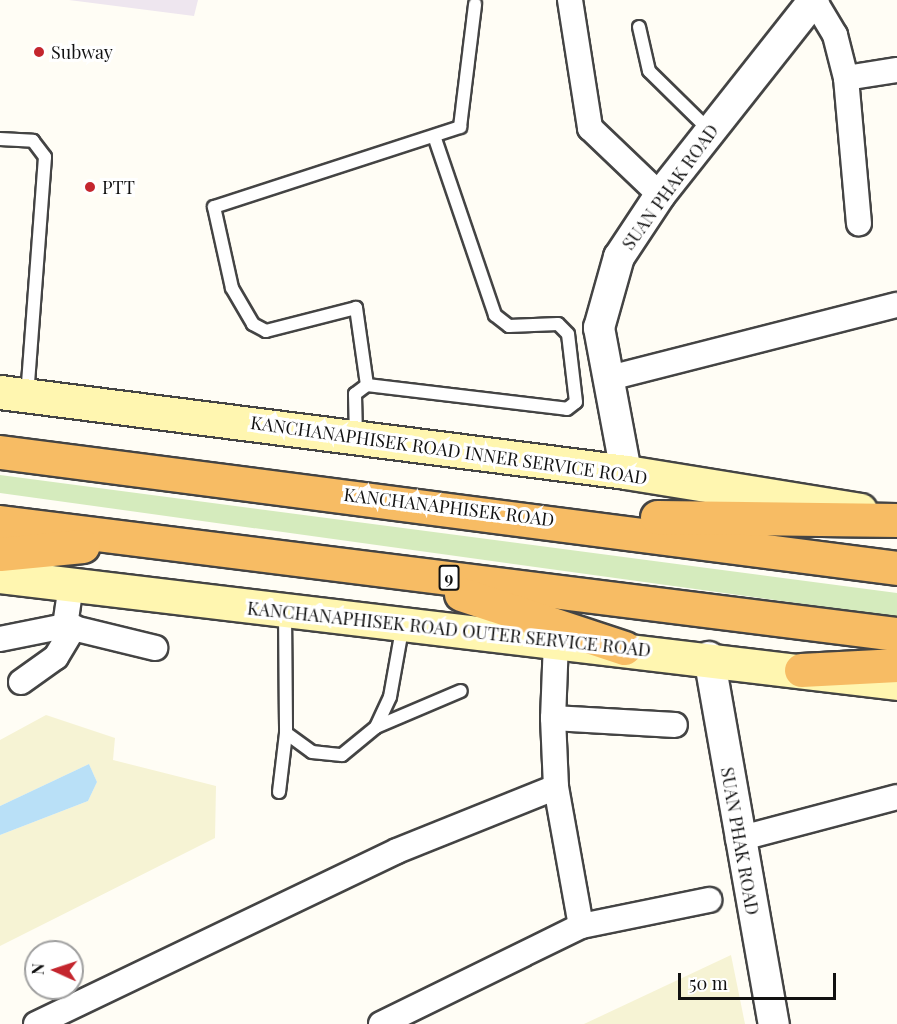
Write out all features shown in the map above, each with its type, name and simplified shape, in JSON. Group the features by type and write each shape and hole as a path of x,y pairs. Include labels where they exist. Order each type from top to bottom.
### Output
{"highway":[{"name":"KANCHANAPHISEK ROAD","path":"0,452 512,514 897,568"},
{"path":"512,514 897,520"},
{"name":"9","path":"0,522 897,634"},
{"path":"0,554 144,540"},
{"path":"387,570 624,648"},
{"path":"801,670 897,665"}],"main road":[{"name":"KANCHANAPHISEK ROAD INNER SERVICE ROAD","path":"13,393 626,472 897,516"},
{"name":"KANCHANAPHISEK ROAD OUTER SERVICE ROAD","path":"0,576 285,612 709,657 897,683"}],"street":[{"path":"570,0 590,128 660,195"},
{"path":"814,0 835,35 846,78 859,223"},
{"name":"SUAN PHAK ROAD","path":"626,472 610,378 600,347 602,304 619,257 660,195 814,0"},
{"path":"846,78 897,70"},
{"path":"610,378 897,305"},
{"path":"21,682 56,657 69,626 70,585"},
{"path":"0,639 69,626 155,648"},
{"path":"556,641 554,718 556,787 581,926"},
{"name":"SUAN PHAK ROAD","path":"709,657 738,839 774,1024"},
{"path":"554,718 675,725"},
{"path":"36,1024 376,861 556,787"},
{"path":"738,839 897,797"},
{"path":"381,1024 581,926 709,900"}],"lane":[{"path":"367,385 356,308 266,331 253,324 232,288 214,207 435,139 460,127 475,4"},
{"path":"639,27 649,71 710,131"},
{"path":"0,139 33,141 45,157 13,393"},
{"path":"357,437 355,394 367,385 567,409 576,402 568,334 558,324 510,326 495,315 435,139"},
{"path":"279,792 286,733 285,612"},
{"path":"376,727 390,697 403,624"},
{"path":"286,733 312,752 342,755 376,727 461,691"}],"shaded area":[{"path":"69,0 198,0 194,16"},
{"path":"46,715 115,738 113,760 216,786 215,838 0,946 0,835 88,801 97,782 89,764 0,806 0,740"},
{"path":"731,955 745,1024 584,1024"}],"green space":[{"path":"0,475 897,593 897,617 0,493"}],"water":[{"path":"89,764 97,782 88,801 0,835 0,806"}],"place":[{"name":"Subway","path":"39,52"},
{"name":"PTT","path":"90,187"}]}
